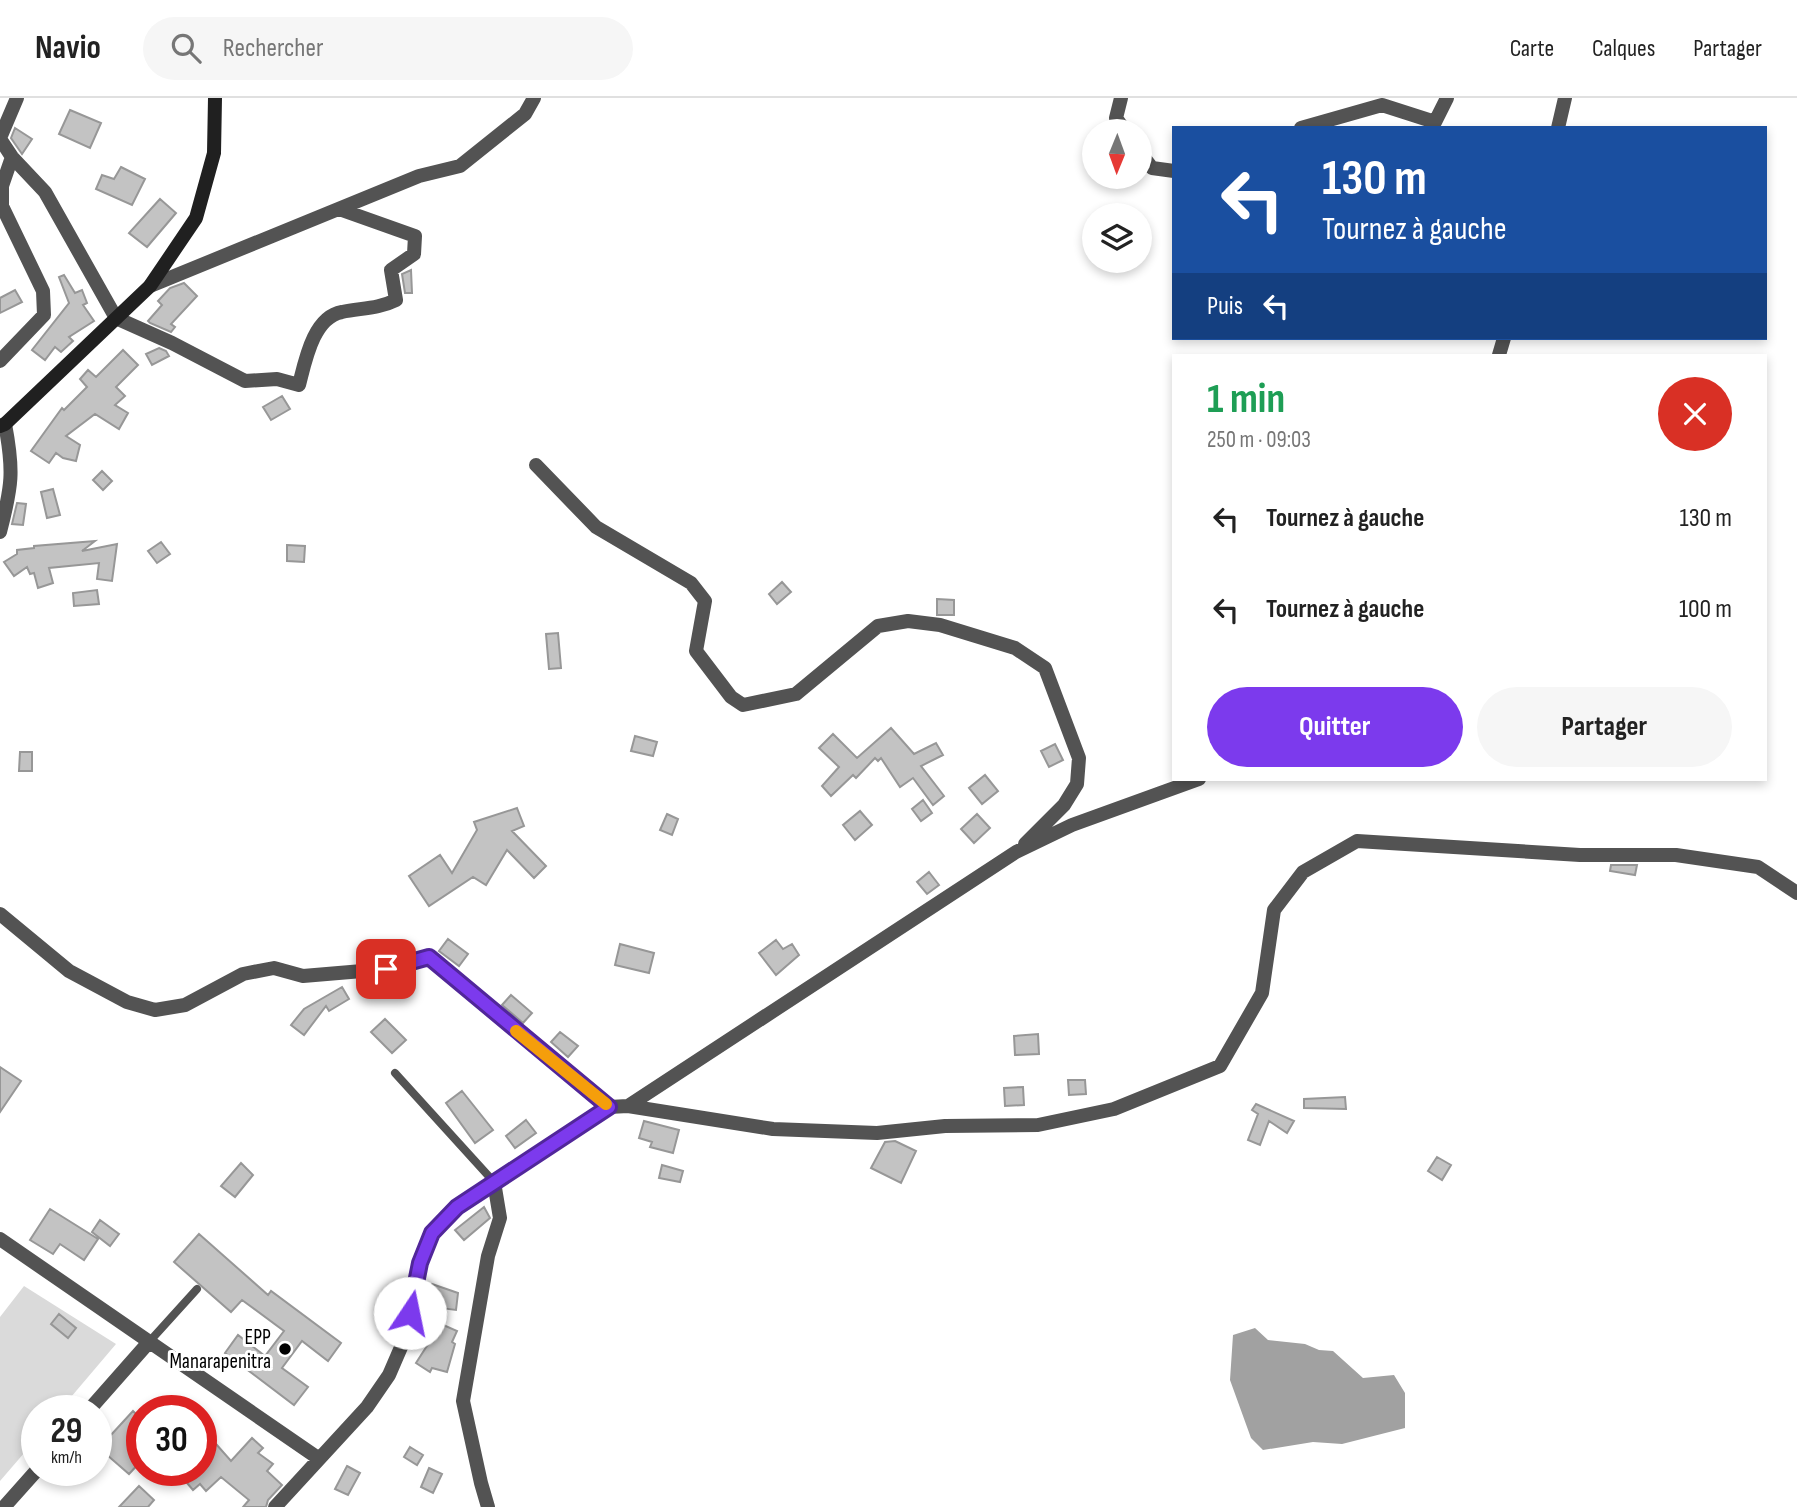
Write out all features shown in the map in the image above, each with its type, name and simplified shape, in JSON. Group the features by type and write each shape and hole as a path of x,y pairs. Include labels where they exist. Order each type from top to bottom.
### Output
{"street":[{"path":"17,98 0,139 12,157 45,192 116,318 172,343 245,382 277,379 299,386 314,333 337,312 382,307 396,300 391,270 414,254 415,236 339,209"},
{"path":"0,532 12,486 12,460 2,425 149,286 196,218 214,153 215,98"},
{"path":"149,286 419,176 460,166 525,114 534,98"},
{"path":"1117,119 1121,98"},
{"path":"1312,126 1382,105 1435,122 1447,98"},
{"path":"1558,126 1565,98"},
{"path":"0,361 44,315 43,291 2,206 2,186 12,157"},
{"path":"1152,169 1172,171"},
{"path":"536,465 596,527 691,583 705,601 696,651 731,697 743,705 796,694 878,626 908,621 940,625 1015,648 1045,668 1079,758 1077,784 1064,805 1016,852"},
{"path":"628,1106 1016,852 1072,825 1193,781"},
{"path":"275,1507 367,1407 389,1375 405,1338 420,1263 432,1233 457,1207 609,1107 628,1106 773,1129 877,1133 944,1126 1038,1125 1114,1109 1220,1066 1262,993 1274,910 1303,872 1357,841 1580,855 1676,855 1758,867 1797,893"},
{"path":"0,914 69,971 127,1002 155,1010 185,1005 243,974 274,968 303,975 386,969 429,957 609,1107"},
{"path":"488,1507 463,1401 488,1256 500,1218 494,1182"},
{"path":"0,1239 318,1458"},
{"path":"102,1395 149,1342"},
{"path":"4,1507 23,1486"}],"lane":[{"path":"395,1073 494,1182"},
{"path":"149,1342 197,1289"}],"shaded area":[{"path":"24,1286 116,1344 73,1395 21,1395 21,1457 0,1481 0,1317"},
{"path":"1255,1328 1268,1340 1305,1344 1319,1350 1333,1351 1363,1378 1394,1375 1405,1393 1405,1428 1342,1444 1313,1442 1263,1450 1251,1438 1230,1380 1233,1335"}],"building":[{"path":"70,110 101,123 90,148 59,134"},
{"path":"15,128 32,139 22,154 11,138"},
{"path":"121,167 145,179 132,205 96,189 102,175 114,179"},
{"path":"160,199 176,213 147,247 129,233"},
{"path":"411,270 412,293 405,293 402,274"},
{"path":"64,275 75,293 82,290 87,303 83,305 94,321 69,337 73,341 61,352 55,347 45,360 32,350 69,303 59,277"},
{"path":"184,283 197,296 171,324 175,327 171,332 150,323 148,321 162,305 158,301 170,288"},
{"path":"15,290 22,302 0,313 0,298"},
{"path":"159,348 169,356 152,365 146,354"},
{"path":"123,350 138,365 116,387 125,396 115,405 128,413 119,429 95,414 66,436 80,445 76,461 56,453 49,463 31,451 62,408 64,410 87,387 80,379 88,370 96,377"},
{"path":"282,396 290,409 271,420 263,407"},
{"path":"102,471 112,481 103,490 93,480"},
{"path":"53,489 60,515 47,518 41,492"},
{"path":"17,503 26,504 23,525 12,524"},
{"path":"95,541 82,551 117,544 112,581 97,579 99,563 49,568 53,583 38,588 34,573 30,574 27,567 14,576 4,562 17,554 17,550 34,546"},
{"path":"161,542 170,554 157,563 148,551"},
{"path":"287,545 305,546 304,562 287,561"},
{"path":"782,582 791,592 777,604 769,594"},
{"path":"97,590 99,604 74,606 73,593"},
{"path":"937,599 954,600 954,615 937,615"},
{"path":"558,633 561,668 549,669 546,634"},
{"path":"891,728 914,754 936,743 943,755 921,766 944,796 933,805 913,778 900,787 881,758 878,761 875,758 856,778 853,775 831,796 822,786 839,767 819,748 833,734 857,758"},
{"path":"635,736 657,742 653,756 631,751"},
{"path":"1055,744 1063,760 1049,767 1041,751"},
{"path":"20,752 32,752 32,771 19,771"},
{"path":"985,775 998,791 982,804 969,788"},
{"path":"923,800 932,813 921,821 912,809"},
{"path":"517,808 524,826 512,831 546,866 534,878 507,850 486,885 473,877 429,906 409,876 440,855 452,873 477,830 474,822"},
{"path":"860,811 872,825 855,840 843,825"},
{"path":"667,814 678,819 672,835 660,830"},
{"path":"977,814 990,828 974,843 961,829"},
{"path":"1611,865 1637,865 1635,875 1610,871"},
{"path":"929,872 939,885 927,894 917,882"},
{"path":"448,939 468,954 459,966 439,951"},
{"path":"776,940 783,949 792,944 799,955 776,975 759,953"},
{"path":"620,944 654,953 649,973 615,965"},
{"path":"375,946 386,950 382,960 369,961"},
{"path":"342,987 349,999 329,1011 326,1006 304,1035 291,1025 304,1009"},
{"path":"511,995 532,1013 523,1023 502,1005"},
{"path":"385,1019 406,1040 392,1053 371,1032"},
{"path":"560,1032 578,1046 568,1057 551,1042"},
{"path":"1038,1034 1039,1054 1015,1055 1014,1036"},
{"path":"0,1067 21,1081 0,1112"},
{"path":"1068,1080 1085,1080 1086,1094 1069,1095"},
{"path":"1023,1087 1024,1105 1005,1106 1004,1088"},
{"path":"462,1091 493,1130 475,1143 446,1103"},
{"path":"1345,1097 1346,1109 1304,1108 1304,1099"},
{"path":"1256,1104 1294,1121 1287,1133 1269,1121 1260,1145 1248,1140 1258,1114 1252,1110"},
{"path":"526,1120 536,1133 515,1148 506,1136"},
{"path":"644,1121 679,1130 673,1153 650,1147 652,1142 639,1138"},
{"path":"895,1141 916,1151 901,1183 871,1168 885,1142"},
{"path":"1437,1157 1451,1165 1442,1180 1428,1171"},
{"path":"241,1163 253,1175 235,1197 221,1186"},
{"path":"662,1165 683,1171 680,1182 659,1178"},
{"path":"484,1207 490,1218 464,1240 455,1230"},
{"path":"50,1209 98,1239 84,1260 60,1244 53,1254 30,1240"},
{"path":"100,1220 119,1234 110,1246 92,1232"},
{"path":"199,1234 268,1295 271,1291 341,1343 328,1361 302,1341 282,1368 308,1387 294,1405 225,1353 238,1335 265,1356 284,1331 242,1300 231,1312 174,1262"},
{"path":"432,1284 458,1293 456,1310 424,1306"},
{"path":"59,1314 76,1328 68,1338 51,1324"},
{"path":"441,1324 457,1331 452,1342 455,1344 447,1372 432,1368 430,1372 416,1363"},
{"path":"126,1419 126,1471 112,1459 112,1434"},
{"path":"252,1438 263,1448 258,1453 273,1464 267,1471 282,1485 268,1500 266,1507 243,1507 249,1500 221,1477 217,1481 217,1445 231,1461"},
{"path":"410,1447 423,1455 417,1465 404,1457"},
{"path":"347,1466 360,1473 348,1495 335,1489"},
{"path":"429,1468 442,1474 433,1493 421,1487"},
{"path":"139,1486 154,1500 148,1507 119,1507"}],"slow traffic":[{"path":"516,1031 606,1104"}],"place":[{"name":"EPP Manarapenitra","path":"285,1349"}],"route":[{"path":"386,969 429,957 609,1107 457,1207 432,1233 420,1263 410,1313"}]}
